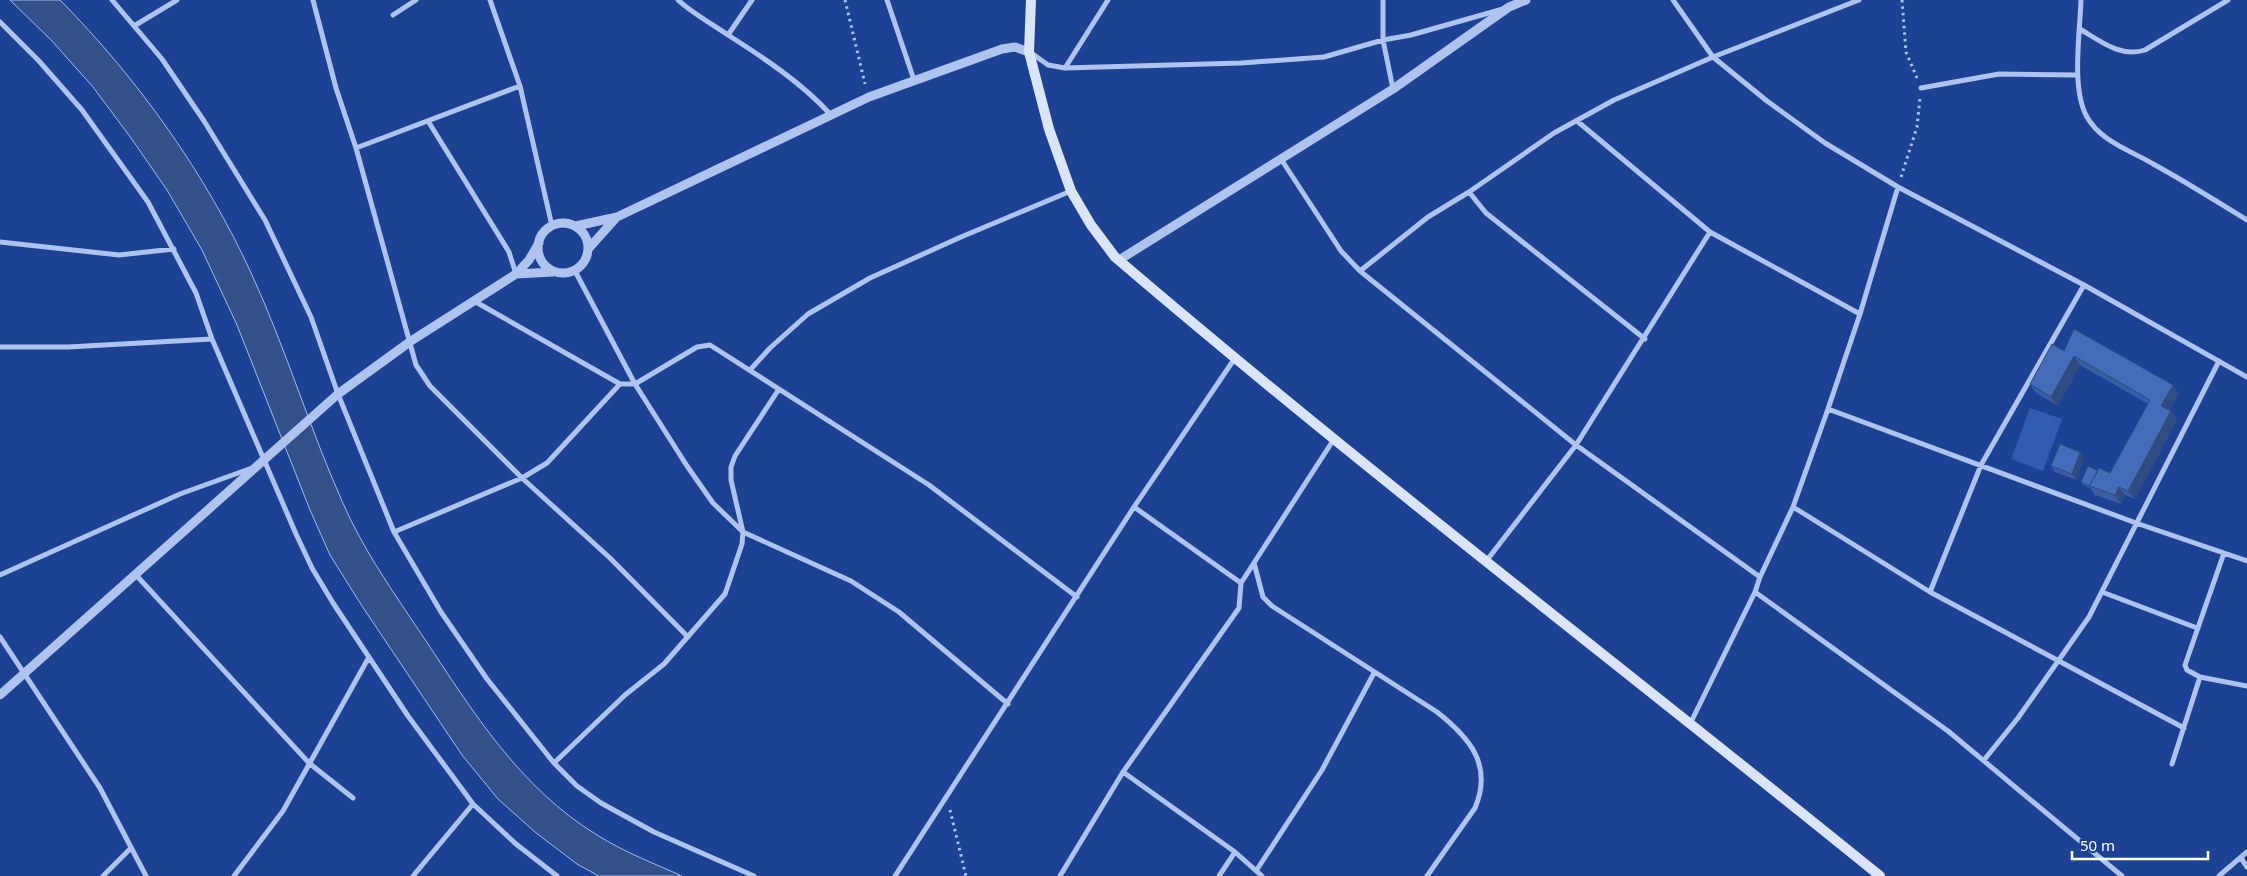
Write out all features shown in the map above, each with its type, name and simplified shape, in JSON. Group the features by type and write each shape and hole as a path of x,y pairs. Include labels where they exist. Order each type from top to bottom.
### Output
{"main road":[{"path":"1031,0 1029,52 1049,129 1070,191 1091,225 1119,260 1334,439 1691,722 1880,876"}],"street":[{"path":"112,0 162,59 265,220 311,317 338,394 394,532 441,612 487,679 554,763 577,786 609,807 654,832 754,876"},
{"path":"134,26 177,0"},
{"path":"313,0 333,79 356,148 411,341 416,365 430,386 522,478 610,558 688,637"},
{"path":"393,15 416,0"},
{"path":"490,0 520,86 552,226"},
{"path":"678,0 692,13 728,35 806,90 831,115"},
{"path":"728,35 752,0"},
{"path":"887,0 914,80"},
{"path":"1065,68 1108,0"},
{"path":"1383,0 1383,40 1393,89"},
{"path":"576,226 617,217 869,98 1002,49 1015,47 1029,52 1048,65 1065,68 1240,63 1324,57 1383,40 1411,35 1509,7 1526,0"},
{"path":"1672,0 1713,57 1767,101 1825,143 1898,187 2084,285 2247,377"},
{"path":"1360,271 1428,217 1469,192 1554,133 1614,100 1713,57 1859,0"},
{"path":"2081,0 2077,76 2086,116 2097,130 2117,144 2247,220"},
{"path":"2080,29 2112,48 2137,53 2224,1"},
{"path":"1119,260 1393,89 1509,7"},
{"path":"0,22 39,61 82,110 148,202 196,293 212,339 312,568 369,657 408,716 473,804 516,844 557,876"},
{"path":"1921,88 1999,74 2077,76"},
{"path":"356,148 520,86"},
{"path":"428,121 509,252 516,274"},
{"path":"1577,121 1710,232 1860,314"},
{"path":"1281,159 1341,251 1360,271 1576,445 1760,577"},
{"path":"1691,722 1755,592 1760,577 1793,507 1860,314 1898,187"},
{"path":"750,370 770,348 808,314 870,278 961,236 1070,191"},
{"path":"1469,192 1486,213 1645,339"},
{"path":"516,274 554,272 568,274 575,271 585,262 589,248 597,237 617,217"},
{"path":"0,695 26,674 338,394 411,341 516,274 529,260 541,236 552,226 568,223 576,226 587,240 589,248"},
{"path":"1487,560 1576,445 1645,339 1710,232"},
{"path":"0,242 119,255 174,249"},
{"path":"539,243 540,257 543,263 554,272"},
{"path":"575,271 635,384 708,495 742,532 851,581 874,595 898,612 1008,704"},
{"path":"1930,592 1981,465 2084,285"},
{"path":"474,301 620,384 635,384 697,347 710,345 929,485 1077,597"},
{"path":"0,346 68,347 212,339"},
{"path":"895,876 1134,508 1235,358"},
{"path":"1984,760 2018,718 2089,617 2219,361"},
{"path":"394,532 522,478 547,463 620,384"},
{"path":"554,763 625,695 664,664 725,594 742,544 742,532 731,480 732,467 735,456 779,389"},
{"path":"1828,409 2136,523 2247,560"},
{"path":"1060,876 1123,772 1239,608 1241,583 1334,439"},
{"path":"0,575 180,494 258,466"},
{"path":"1793,507 1930,592 2184,728"},
{"path":"1134,508 1241,583"},
{"path":"2224,553 2185,665 2187,670 2200,677 2247,686"},
{"path":"1254,563 1263,597 1272,606 1436,712 1454,726 1470,745 1481,765 1482,784 1475,808 1427,876"},
{"path":"136,575 309,763 353,798"},
{"path":"1755,592 1948,731 2122,876"},
{"path":"2102,592 2198,628"},
{"path":"0,637 100,788 146,876"},
{"path":"234,876 284,811 369,657"},
{"path":"1256,871 1322,770 1374,673"},
{"path":"2172,764 2200,677"},
{"path":"1123,772 1235,852 1262,876"},
{"path":"414,876 473,804"},
{"path":"103,876 131,848"},
{"path":"1220,876 1235,852"},
{"path":"2219,876 2247,852"},
{"path":"2240,858 2247,866"}],"path":[{"path":"844,0 869,98"},
{"path":"947,798 966,876"}],"shaded area":[{"path":"10,0 60,0 89,30 143,95 192,164 234,237 252,275 276,331 330,473 359,537 390,588 442,666 500,747 544,795 569,816 618,847 682,876 599,876 577,864 535,832 498,799 462,755 330,555 310,510 237,325 202,250 167,190 93,87 52,41"},
{"path":"2030,408 2062,419 2043,471 2011,459"}],"building":[{"path":"2074,329 2173,385 2161,406 2171,411 2128,491 2119,487 2115,495 2089,486 2099,468 2110,473 2150,400 2074,356 2051,397 2030,384 2052,344 2064,351"},
{"path":"2060,444 2080,452 2072,474 2051,466"},
{"path":"2088,466 2098,471 2089,486 2081,482"}]}
